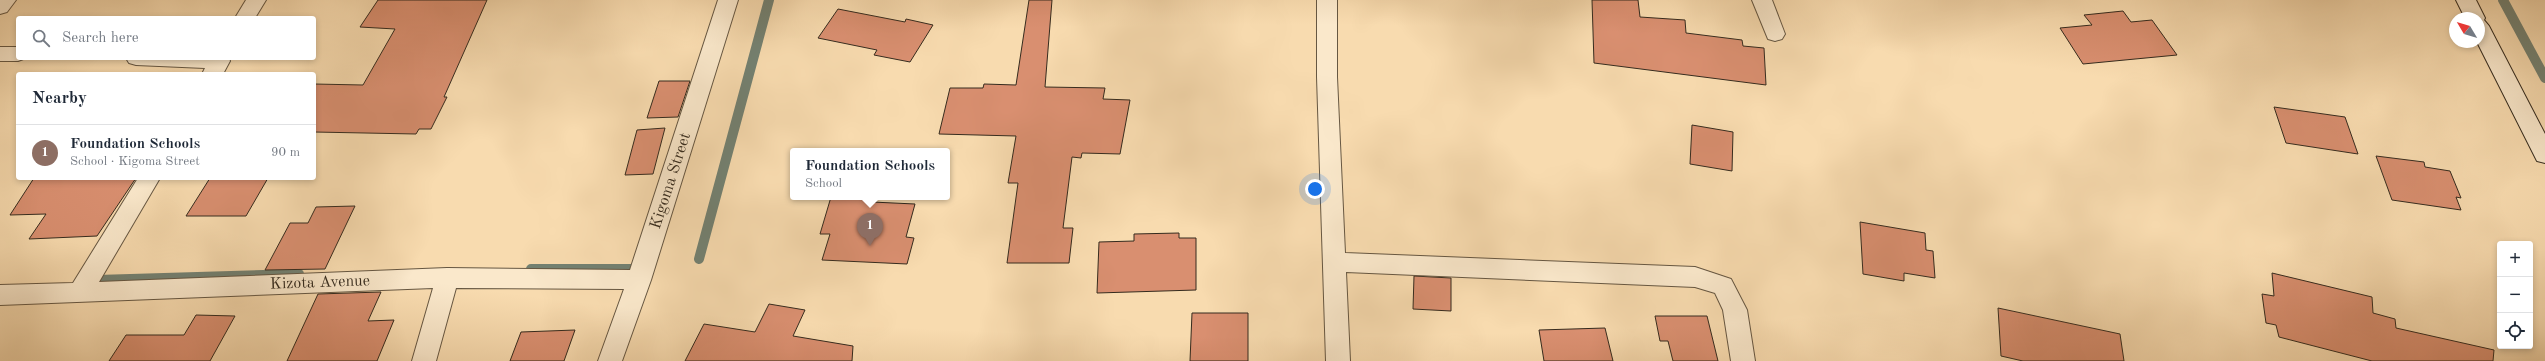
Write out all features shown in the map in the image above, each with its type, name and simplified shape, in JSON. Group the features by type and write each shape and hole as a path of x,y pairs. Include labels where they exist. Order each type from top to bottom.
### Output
{"street":[{"path":"0,8 6,0"},
{"path":"246,16 256,0"},
{"name":"Kigoma Street","path":"610,361 639,280 728,0"},
{"path":"1327,0 1333,262 1338,361"},
{"path":"1762,0 1775,34"},
{"path":"2466,0 2472,12"},
{"path":"2485,38 2545,155"},
{"path":"0,54 16,54"},
{"path":"163,60 218,64"},
{"path":"80,292 148,180"},
{"path":"1333,262 1695,277 1723,286 1735,310 1743,361"},
{"path":"424,361 447,278"},
{"name":"Kizota Avenue","path":"4,300 80,292 447,278 639,280"}],"building":[{"path":"378,0 487,0 444,97 447,97 431,129 419,129 416,134 316,132 316,84 363,85 395,29 360,27"},
{"path":"1029,0 1052,0 1045,87 1105,88 1103,99 1130,100 1120,154 1082,153 1081,158 1072,157 1063,228 1073,228 1069,263 1007,263 1018,183 1008,183 1016,136 939,134 950,88 983,88 984,84 1016,85"},
{"path":"1592,0 1638,0 1640,17 1685,20 1686,33 1742,40 1743,46 1764,48 1766,85 1594,63"},
{"path":"838,9 905,22 906,19 933,25 910,62 874,55 877,50 818,38"},
{"path":"2123,11 2131,22 2152,20 2177,55 2083,64 2060,28 2092,25 2084,15"},
{"path":"659,81 690,81 678,117 647,118"},
{"path":"2274,107 2345,117 2358,154 2286,143"},
{"path":"1692,125 1733,132 1732,171 1690,164"},
{"path":"665,128 653,174 625,175 637,130"},
{"path":"2376,156 2424,162 2425,167 2450,171 2461,198 2456,197 2461,210 2392,200"},
{"path":"33,180 135,180 97,236 29,239 46,214 10,215"},
{"path":"209,180 267,180 246,216 186,216"},
{"path":"830,200 873,200 872,202 915,204 906,237 914,238 907,264 822,260 830,234 820,234"},
{"path":"355,206 325,269 265,270 290,223 308,223 316,207"},
{"path":"1860,222 1925,233 1926,250 1933,251 1935,278 1904,273 1904,281 1863,274"},
{"path":"1179,233 1179,238 1196,238 1196,290 1097,293 1099,242 1134,241 1134,234"},
{"path":"2272,273 2372,297 2373,313 2395,319 2396,328 2494,350 2493,361 2372,361 2279,337 2276,325 2266,323 2262,294 2274,296"},
{"path":"1414,276 1451,278 1451,311 1413,309"},
{"path":"381,292 368,321 394,320 377,361 287,361 318,294"},
{"path":"769,304 805,310 793,336 853,346 852,361 685,361 704,324 755,332"},
{"path":"1998,308 2120,334 2124,361 2023,361 2001,356"},
{"path":"1192,313 1248,313 1248,361 1190,361"},
{"path":"196,315 235,316 210,361 109,361 126,335 184,335"},
{"path":"1655,316 1707,316 1718,361 1673,361 1668,341 1660,341"},
{"path":"1605,328 1613,361 1544,361 1539,330"},
{"path":"575,330 564,361 510,361 521,332"}],"waterway":[{"path":"699,259 769,0"},
{"path":"2503,0 2545,78"},
{"path":"531,269 633,269"},
{"path":"88,284 97,280 299,274"}],"place":[{"name":"Foundation Schools","path":"870,246"}]}
